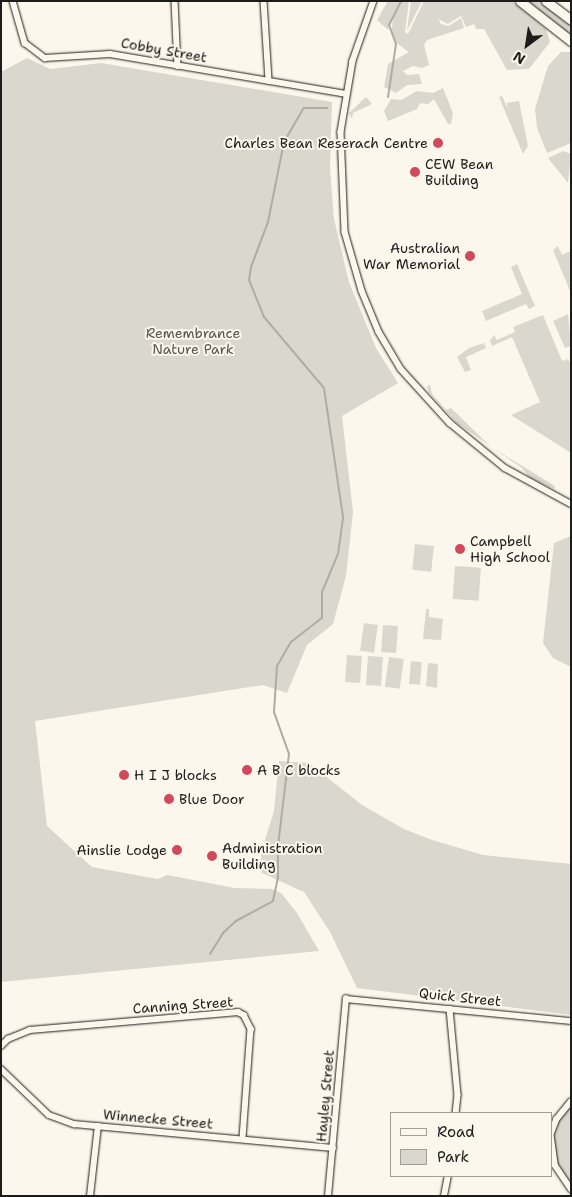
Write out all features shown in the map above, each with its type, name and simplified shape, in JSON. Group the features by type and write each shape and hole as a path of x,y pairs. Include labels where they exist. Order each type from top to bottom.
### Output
{"main road":[{"path":"520,1 571,41"},
{"path":"546,1 571,20"}],"street":[{"name":"Cobby Street","path":"13,1 26,44 45,58 110,54 346,94"},
{"path":"175,1 178,66"},
{"path":"264,1 268,81"},
{"path":"374,1 360,39 346,94 340,163 347,228 345,232 353,264 370,313 401,369 450,423 486,454 530,485 571,504"},
{"name":"Quick Street","path":"346,999 571,1021"},
{"name":"Hayley Street","path":"328,1196 346,999"},
{"path":"450,1009 458,1095 456,1112"},
{"name":"Canning Street","path":"1,1046 8,1039 30,1030 238,1012 244,1015 251,1029 243,1140"},
{"name":"Winnecke Street","path":"1,1069 49,1115 74,1124 333,1148"},
{"path":"552,1132 557,1119 571,1102"},
{"path":"90,1196 98,1126"},
{"path":"552,1142 555,1165 571,1189"},
{"path":"444,1196 448,1177"}],"green space":[{"path":"388,1 409,1 405,32 408,34 424,1 512,1 546,29 550,42 529,69 507,70 484,29 476,29 474,24 466,27 461,16 448,24 438,19 441,24 449,26 461,18 464,28 427,40 424,45 429,65 422,68 413,66 403,71 407,75 419,74 422,84 407,85 396,93 384,87 388,64 409,52 398,44 391,34 393,19 388,30 377,20"},
{"path":"411,1 422,1 407,31"},
{"path":"528,1 541,1 571,24 571,35"},
{"path":"561,52 571,52 571,143 547,153 537,128 535,109 548,66"},
{"name":"Remembrance Nature Park","path":"27,58 50,69 101,63 332,102 330,168 334,219 349,282 376,348 398,383 342,416 353,512 346,576 333,624 307,645 287,693 263,685 35,721 47,826 92,867 158,879 167,875 235,888 272,889 281,893 297,913 319,951 1,982 1,72"},
{"path":"443,88 453,113 451,124 448,124 434,99 428,104 420,103 417,109 388,121 384,111 391,99 401,100 417,91 433,93"},
{"path":"502,96 508,109 507,103 519,101 528,146 523,154 499,97"},
{"path":"366,97 372,104 353,113 352,119 349,113"},
{"path":"563,151 571,154 568,183 548,158"},
{"path":"558,246 562,255 571,251 570,291 553,250"},
{"path":"517,264 535,306 529,309 526,304 486,321 482,311 522,294 511,267"},
{"path":"568,314 571,346 565,348 553,321"},
{"path":"543,315 562,361 568,359 571,366 571,453 511,415 540,402 512,337 492,346 490,341 494,335 497,340 515,332 513,327"},
{"path":"484,343 486,348 466,357 471,370 465,372 457,357 469,348"},
{"path":"430,385 432,394 446,410 451,408 490,446 456,422 428,391 427,386"},
{"path":"491,447 555,486 554,489 530,478 522,468"},
{"path":"571,536 571,667 553,658 543,643 554,543"},
{"path":"415,544 434,546 431,572 412,570"},
{"path":"455,566 481,568 479,601 453,599"},
{"path":"426,609 429,609 429,617 443,619 441,640 423,639"},
{"path":"364,623 378,625 374,653 360,651"},
{"path":"383,625 398,626 396,653 381,652"},
{"path":"347,655 362,656 360,683 345,682"},
{"path":"368,656 383,657 381,686 366,685"},
{"path":"389,657 404,659 400,689 385,687"},
{"path":"411,661 422,662 420,685 409,684"},
{"path":"428,663 438,664 437,688 426,686"},
{"path":"279,761 309,763 362,805 404,829 432,840 483,855 571,864 571,1015 357,988 330,932 304,892 262,873 261,853 274,811"},
{"path":"571,1105 571,1183 557,1165 553,1136 559,1119"}],"waterway":[{"path":"388,97 396,44 389,25 401,1"},
{"path":"210,954 223,933 236,921 273,901 278,878 278,846 289,754 274,712 277,666 291,642 322,618 322,592 338,554 343,517 324,388 264,317 249,280 251,267 268,222 284,142 304,108 327,108"}],"place":[{"name":"Charles Bean Reserach Centre","path":"438,143"},
{"name":"CEW Bean Building","path":"415,172"},
{"name":"Australian War Memorial","path":"470,256"},
{"name":"Campbell High School","path":"460,549"},
{"name":"A B C blocks","path":"247,770"},
{"name":"H I J blocks","path":"124,775"},
{"name":"Blue Door","path":"169,799"},
{"name":"Ainslie Lodge","path":"177,850"},
{"name":"Administration Building","path":"212,856"}]}
